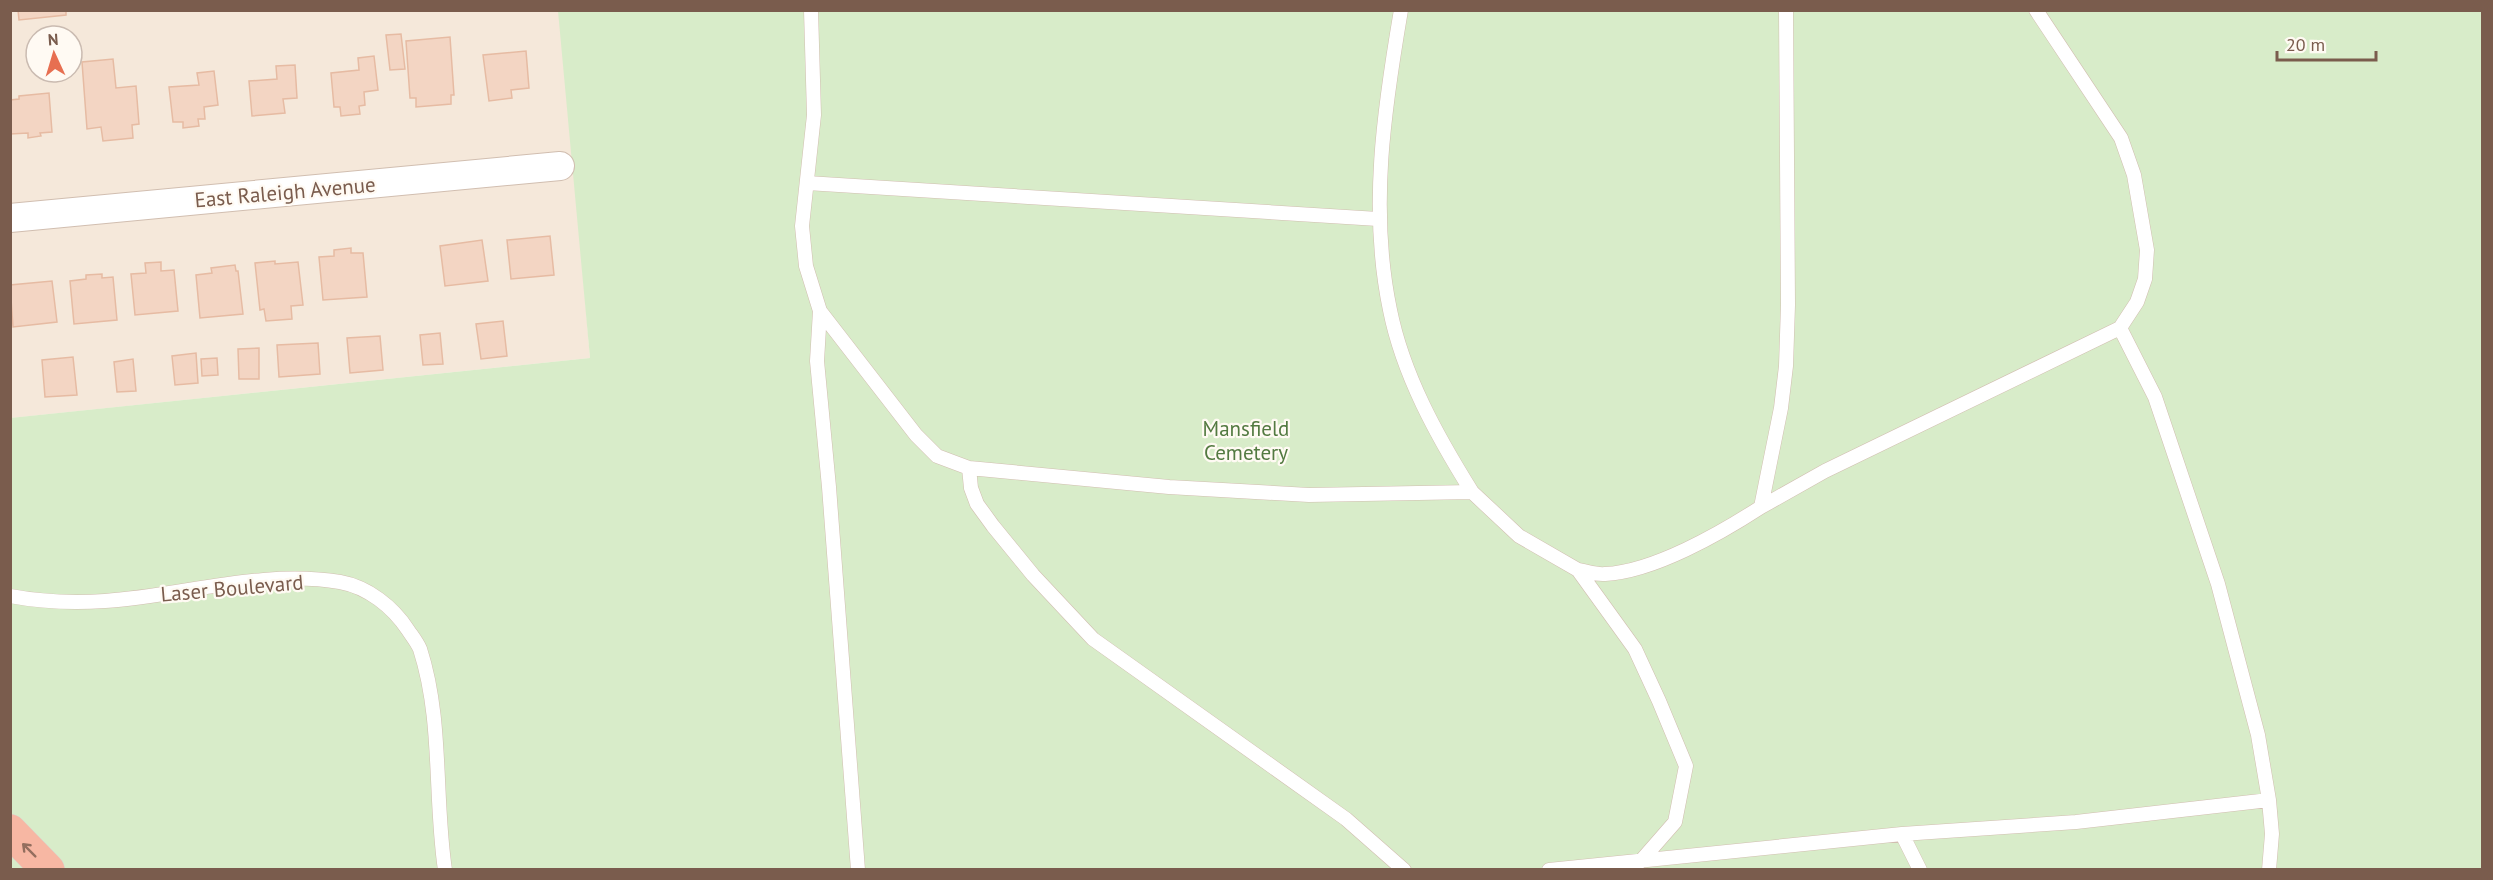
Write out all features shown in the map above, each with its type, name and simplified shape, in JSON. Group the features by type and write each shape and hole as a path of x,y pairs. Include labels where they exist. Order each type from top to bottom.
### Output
{"highway":[{"path":"10,831 48,870"}],"street":[{"name":"East Raleigh Avenue","path":"10,218 560,166"}],"lane":[{"path":"811,10 814,115 802,226 806,266 820,311 916,435 937,456 969,468 1169,487 1309,495 1472,492"},
{"path":"1401,10 1385,116 1378,219 1383,273 1390,312 1410,377 1451,458 1472,492 1519,537 1578,570 1603,575 1625,571 1686,550 1825,471 2120,328 2137,302 2145,279 2147,250 2134,176 2121,138 2036,10"},
{"path":"1761,507 1781,408 1786,366 1788,305 1786,10"},
{"path":"807,183 1378,219"},
{"path":"820,311 817,361 829,487 858,870"},
{"path":"2120,328 2155,397 2218,584 2258,735 2270,800 2272,834 2269,870"},
{"path":"969,468 971,488 977,504 1034,575 1093,639 1346,819 1404,870"},
{"path":"1578,570 1635,650 1686,766 1675,822 1640,862"},
{"name":"Laser Boulevard","path":"10,596 47,603 106,601 297,578 341,582 370,593 398,614 418,646 429,680 434,712 445,870"},
{"path":"1549,870 1902,834 2076,822 2270,800"},
{"path":"1902,834 1920,870"}],"shaded area":[{"path":"11,11 561,11 590,358 11,418"}],"green space":[{"name":"Mansfield Cemetery","path":"558,11 2482,11 2482,869 11,869 10,418 590,358"}],"building":[{"path":"18,10 66,10 66,15 19,20"},
{"path":"401,34 405,69 390,70 386,35"},
{"path":"450,37 454,95 451,95 451,104 416,107 416,98 410,98 406,41"},
{"path":"526,51 529,88 511,90 512,98 489,101 483,55"},
{"path":"374,56 378,90 364,92 365,105 359,106 360,114 341,116 340,107 334,107 331,73 359,70 358,58"},
{"path":"113,59 116,88 136,86 139,124 132,125 133,138 103,141 101,127 87,129 84,62"},
{"path":"295,65 297,98 283,99 285,113 252,116 249,81 277,79 276,66"},
{"path":"214,71 218,105 204,107 205,119 198,119 199,126 183,128 183,122 173,122 169,87 199,85 197,73"},
{"path":"49,93 52,132 40,133 41,136 28,138 28,133 10,134 10,100 19,99 19,96"},
{"path":"550,236 554,275 511,279 507,240"},
{"path":"482,240 488,281 445,286 440,246"},
{"path":"351,248 351,253 363,253 367,297 323,300 319,257 334,256 334,250"},
{"path":"275,261 275,264 298,262 303,305 291,306 292,319 266,321 264,309 260,310 255,263"},
{"path":"161,262 161,271 174,270 178,311 135,315 131,274 146,273 145,263"},
{"path":"235,265 238,271 243,314 200,318 196,275 212,273 211,268"},
{"path":"102,274 102,278 113,277 117,320 74,324 70,281 86,279 86,275"},
{"path":"52,281 57,322 13,327 10,285"},
{"path":"503,321 507,356 481,359 476,324"},
{"path":"440,333 443,364 423,365 420,335"},
{"path":"380,336 383,370 350,373 347,338"},
{"path":"318,343 320,374 279,377 277,345"},
{"path":"259,348 259,379 239,379 238,349"},
{"path":"196,353 198,383 175,385 172,356"},
{"path":"73,357 77,395 45,397 42,360"},
{"path":"217,358 218,375 202,376 201,359"},
{"path":"133,359 136,391 117,392 114,362"}]}
